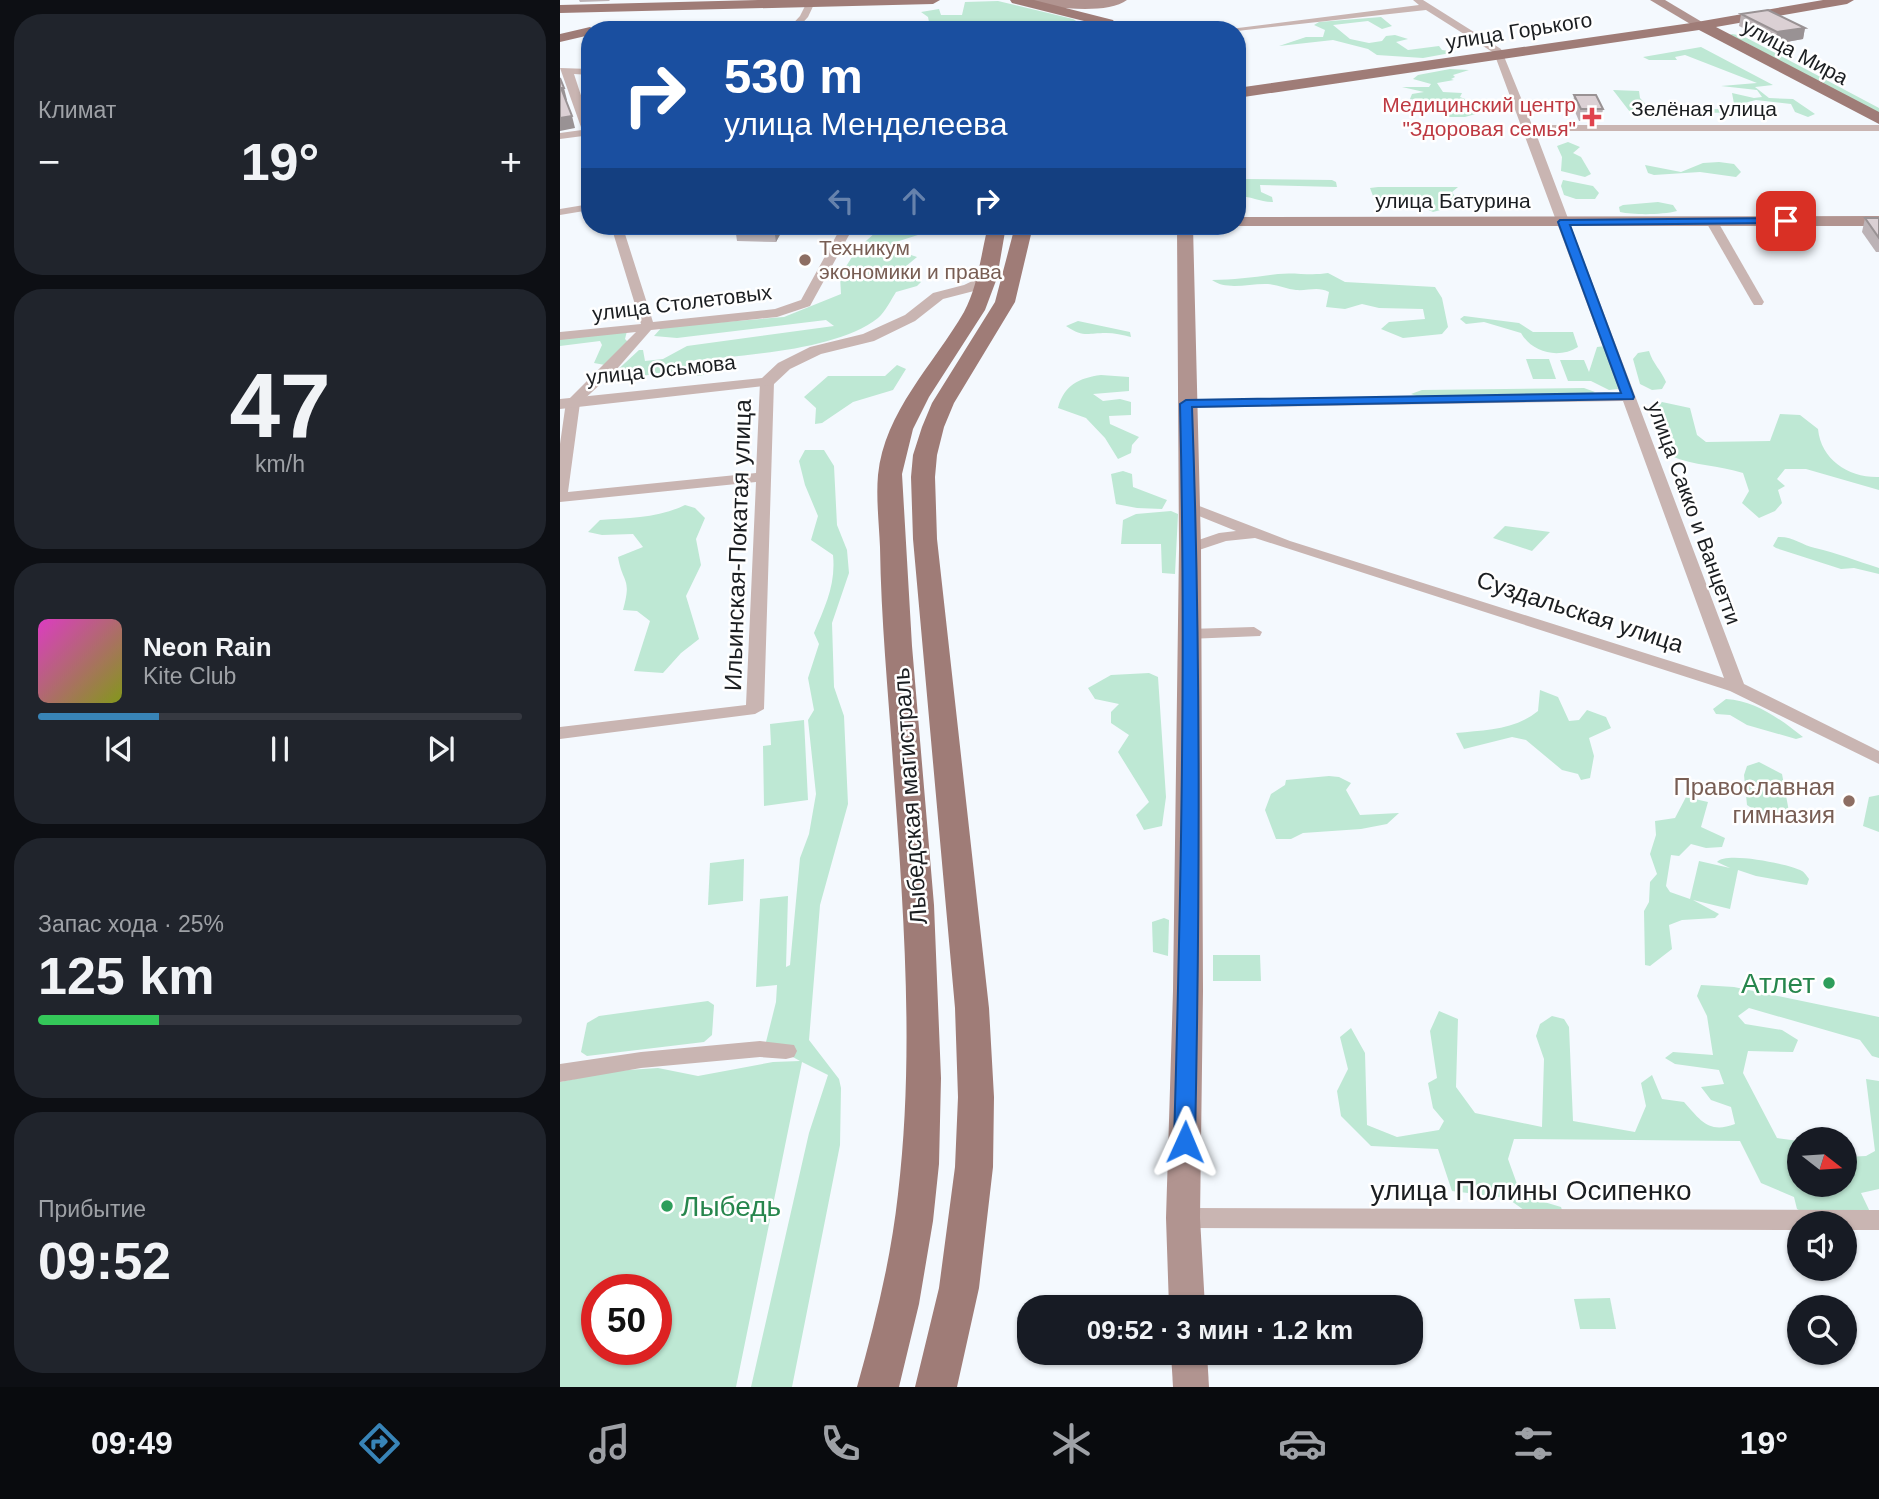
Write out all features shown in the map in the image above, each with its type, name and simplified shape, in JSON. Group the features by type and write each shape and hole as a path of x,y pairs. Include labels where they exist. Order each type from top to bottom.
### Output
{"main road":[{"path":"560,9 663,3 933,0"},
{"path":"1019,0 1117,15"},
{"path":"1019,0 1090,5 1117,15"},
{"name":"улица Мира","path":"1656,0 1879,120"},
{"name":"улица Мира","path":"1674,0 1879,104"},
{"name":"улица Горького","path":"1246,92 1701,25 1847,0"},
{"path":"599,21 604,8"},
{"path":"560,38 581,33"},
{"path":"560,38 581,40"},
{"name":"улица Батурина","path":"1246,222 1879,221"},
{"name":"Лыбедская магистраль","path":"878,1387 900,1308 919,1177 923,1014 890,474 902,429 918,397 975,310 987,278 995,235"},
{"name":"Лыбедская магистраль","path":"936,1387 959,1288 974,1167 976,1097 972,1008 925,539 923,477 925,455 943,403 1005,302 1022,235"},
{"path":"1185,235 1190,548 1188,991 1183,1218 1186,1295"},
{"path":"1190,1365 1191,1387"}],"street":[{"path":"1417,0 1501,55"},
{"path":"800,21 812,1"},
{"path":"1246,28 1428,7"},
{"name":"улица Сакко и Ванцетти","path":"1501,55 1736,687"},
{"path":"564,72 581,115"},
{"name":"Зелёная улица","path":"1528,128 1879,128"},
{"path":"560,136 581,135"},
{"path":"560,212 581,208"},
{"path":"1713,222 1758,302"},
{"path":"619,235 648,326 611,367 566,403 560,496 765,477"},
{"name":"улица Столетовых","path":"560,337 777,313 806,303 843,235"},
{"path":"766,382 785,366 816,350 868,338 910,318 930,302 969,288 987,278"},
{"path":"930,302 956,299 970,304 975,310"},
{"name":"улица Осьмова","path":"566,403 766,382"},
{"name":"Ильинская-Покатая улица","path":"560,733 755,709 765,477 766,382"},
{"path":"1186,404 1628,397"},
{"name":"Суздальская улица","path":"1189,507 1257,535 1736,687 1879,758"},
{"name":"Суздальская улица","path":"1190,548 1224,537 1257,535"},
{"path":"1188,634 1254,632"},
{"path":"560,1073 641,1060 760,1049 786,1051"},
{"name":"улица Полины Осипенко","path":"1183,1218 1879,1220"}],"green space":[{"path":"998,1 1076,21 929,21 921,12 939,9 941,15 962,15 965,2"},
{"path":"1381,17 1392,26 1382,29 1368,21 1333,25 1350,39 1369,43 1395,35 1408,39 1396,42 1408,50 1439,46 1442,50 1456,52 1423,58 1377,55 1368,49 1333,40 1279,46 1306,37 1323,37 1325,30 1314,25 1319,22"},
{"path":"1727,36 1743,36 1879,108 1879,115 1745,42"},
{"path":"1701,47 1773,85 1755,87 1769,98 1793,99 1815,114 1808,117 1795,112 1791,104 1756,100 1744,103 1760,107 1750,113 1630,112 1613,90 1639,91 1640,98 1650,109 1735,109 1732,93 1762,97 1757,90 1721,86 1757,83 1685,55 1675,57 1677,60 1649,60 1643,57"},
{"path":"1450,69 1469,70 1453,75 1455,77 1451,79 1454,80 1437,83 1443,92 1462,93 1460,97 1465,99 1466,106 1485,107 1486,111 1465,117 1444,117 1459,110 1439,107 1434,102 1410,99 1412,94 1424,92 1402,87 1429,87 1431,84 1413,79 1418,75"},
{"path":"1568,142 1580,147 1573,153 1581,157 1591,174 1585,177 1561,171 1562,157 1557,146"},
{"path":"1703,163 1734,164 1741,172 1736,177 1700,172 1654,175 1648,173 1645,165 1681,172"},
{"path":"1246,179 1332,180 1337,187 1260,185 1261,192 1272,197 1273,202 1247,197"},
{"path":"1563,180 1593,186 1599,193 1595,199 1576,199 1564,195 1561,186"},
{"path":"1458,187 1452,192 1456,198 1453,201 1459,205 1433,212 1418,205 1382,200 1373,196 1370,188"},
{"path":"1658,202 1673,205 1677,211 1633,214 1620,212 1619,207 1623,205"},
{"path":"873,235 918,235 893,243 899,251 917,257 905,267 921,282 917,286 896,292 881,315 860,329 814,345 788,350 690,361 689,363 709,371 701,376 656,373 615,383 611,376 639,350 643,350 645,361 663,359 687,346 834,326 826,320 677,338 654,336 662,327 784,317 841,294 840,276 857,249"},
{"path":"1328,273 1345,282 1435,287 1442,298 1448,327 1442,334 1403,338 1381,329 1389,322 1425,319 1423,309 1379,308 1362,304 1345,309 1326,307 1329,292 1325,290 1296,290 1268,284 1232,286 1212,280"},
{"path":"1464,316 1519,323 1533,332 1573,332 1578,347 1563,353 1546,352 1532,345 1521,333 1484,322 1466,324 1460,319"},
{"path":"1078,321 1130,332 1131,337 1109,333 1082,333 1066,326"},
{"path":"627,331 625,339 628,342 605,365 594,363 602,345 600,341 560,346 560,338"},
{"path":"1605,346 1616,374 1618,389 1609,390 1591,381 1568,381 1560,360 1584,360 1589,372 1597,347"},
{"path":"1649,351 1666,382 1662,389 1652,390 1640,384 1633,359 1638,353"},
{"path":"1526,359 1549,359 1556,379 1533,379"},
{"path":"897,365 906,369 893,390 853,402 822,423 815,424 816,408 804,397 828,376 885,376"},
{"path":"1101,375 1129,377 1129,391 1093,394 1103,401 1120,399 1131,402 1131,415 1109,416 1110,424 1139,437 1132,445 1131,453 1118,459 1105,438 1086,418 1058,408 1068,388 1086,378"},
{"path":"1584,388 1595,392 1585,396 1420,397 1411,394 1422,390"},
{"path":"1662,402 1690,408 1697,435 1706,442 1770,441 1780,414 1800,415 1818,429 1825,450 1838,465 1857,474 1879,477 1879,490 1806,469 1785,469 1777,479 1785,486 1778,490 1782,503 1775,511 1759,518 1742,503 1749,491 1743,473 1671,456 1655,409"},
{"name":"Лыбедь","path":"805,450 824,450 834,466 837,525 847,550 849,573 832,623 834,687 844,716 848,804 820,905 809,1040 839,1079 840,1145 792,1387 751,1387 809,1133 828,1075 802,1062 736,1387 560,1387 560,1082 613,1071 658,1068 698,1076 773,1062 800,1061 766,1042 776,1002 777,985 756,987 760,899 788,896 786,967 790,965 800,858 809,834 816,794 808,720 814,710 808,678 819,644 814,633 831,586 833,555 811,540 818,516 805,485 799,461"},
{"path":"1123,471 1132,474 1133,487 1167,500 1162,509 1116,504 1111,474"},
{"path":"685,505 695,508 705,518 696,539 701,565 686,596 699,639 681,653 663,673 634,671 650,621 637,611 623,610 627,586 618,557 643,547 633,534 602,535 588,532 600,520 654,515"},
{"path":"1171,511 1178,514 1175,574 1162,573 1161,544 1121,544 1123,520 1136,514"},
{"path":"1505,526 1550,532 1532,551 1493,538"},
{"path":"1778,537 1792,539 1879,568 1879,574 1854,568 1841,569 1776,548 1773,546"},
{"path":"1149,673 1158,677 1166,797 1162,826 1144,830 1136,815 1149,802 1118,752 1129,735 1111,723 1111,712 1119,704 1095,699 1088,688 1111,675"},
{"path":"1540,690 1558,697 1569,721 1579,720 1587,710 1606,717 1611,728 1589,738 1594,756 1590,778 1581,780 1578,774 1562,770 1526,740 1512,737 1464,749 1456,733 1499,728 1520,722 1538,711"},
{"path":"1726,699 1757,707 1803,737 1796,739 1747,725 1730,715 1716,714 1713,709"},
{"path":"804,720 808,800 764,806 763,746 771,745 770,724"},
{"path":"1759,762 1782,774 1790,817 1759,813 1747,805 1744,775 1747,766"},
{"path":"1329,776 1351,783 1346,790 1360,815 1399,813 1387,824 1361,829 1303,833 1291,839 1276,839 1265,810 1271,794 1285,785 1286,780"},
{"path":"1879,795 1879,832 1863,826 1869,797"},
{"path":"1686,797 1708,802 1701,827 1725,838 1722,847 1706,848 1691,844 1679,856 1671,855 1666,886 1670,892 1690,899 1699,861 1730,868 1717,862 1732,858 1758,860 1802,871 1809,879 1807,885 1738,870 1730,909 1693,900 1719,914 1715,918 1682,920 1669,925 1672,949 1650,966 1645,965 1644,911 1649,902 1650,882 1657,874 1650,854 1656,835 1655,821 1675,818"},
{"path":"744,859 743,901 708,905 710,863"},
{"path":"1164,918 1169,920 1168,956 1153,952 1152,922"},
{"path":"1213,955 1260,955 1261,981 1213,981"},
{"path":"1701,985 1734,987 1879,1017 1879,1058 1872,1056 1860,1040 1749,1008 1738,1016 1745,1024 1782,1030 1798,1040 1793,1052 1748,1051 1743,1073 1777,1138 1787,1139 1787,1194 1761,1183 1740,1141 1514,1139 1508,1159 1521,1195 1561,1207 1563,1213 1528,1213 1507,1198 1452,1191 1438,1149 1371,1146 1341,1116 1337,1091 1348,1069 1340,1037 1351,1028 1365,1053 1367,1125 1397,1137 1439,1130 1444,1121 1433,1108 1428,1083 1437,1078 1430,1031 1439,1011 1458,1019 1456,1087 1475,1113 1542,1127 1544,1059 1536,1036 1540,1024 1552,1016 1564,1019 1569,1027 1573,1121 1635,1132 1646,1106 1641,1083 1652,1075 1662,1099 1684,1102 1706,1124 1726,1127 1735,1124 1731,1107 1711,1100 1701,1087 1724,1084 1719,1070 1675,1064 1665,1058 1673,1052 1713,1055 1707,1016 1697,996"},
{"path":"708,1001 714,1005 712,1035 704,1042 587,1056 581,1052 587,1023 599,1016"},
{"path":"1866,1079 1879,1081 1879,1189 1861,1193 1871,1214 1797,1209 1794,1197 1857,1197 1857,1156 1866,1156 1875,1151"},
{"path":"1610,1298 1616,1329 1580,1329 1574,1299"}],"building":[{"path":"1768,10 1805,28 1777,32 1741,14"},
{"path":"560,78 572,116 560,118"},
{"path":"1574,95 1596,95 1603,109 1581,109"},
{"path":"1865,218 1879,218 1879,238"}],"place":[{"name":"Медицинский центр \"Здоровая семья\"","path":"1592,117"},
{"name":"Техникум экономики и права","path":"805,260"},
{"name":"Православная гимназия","path":"1849,801"},
{"name":"Атлет","path":"1829,983"},
{"name":"Лыбедь","path":"667,1206"}],"route":[{"path":"1185,1142 1190,548 1186,404 1628,397 1563,222 1786,221"}]}
